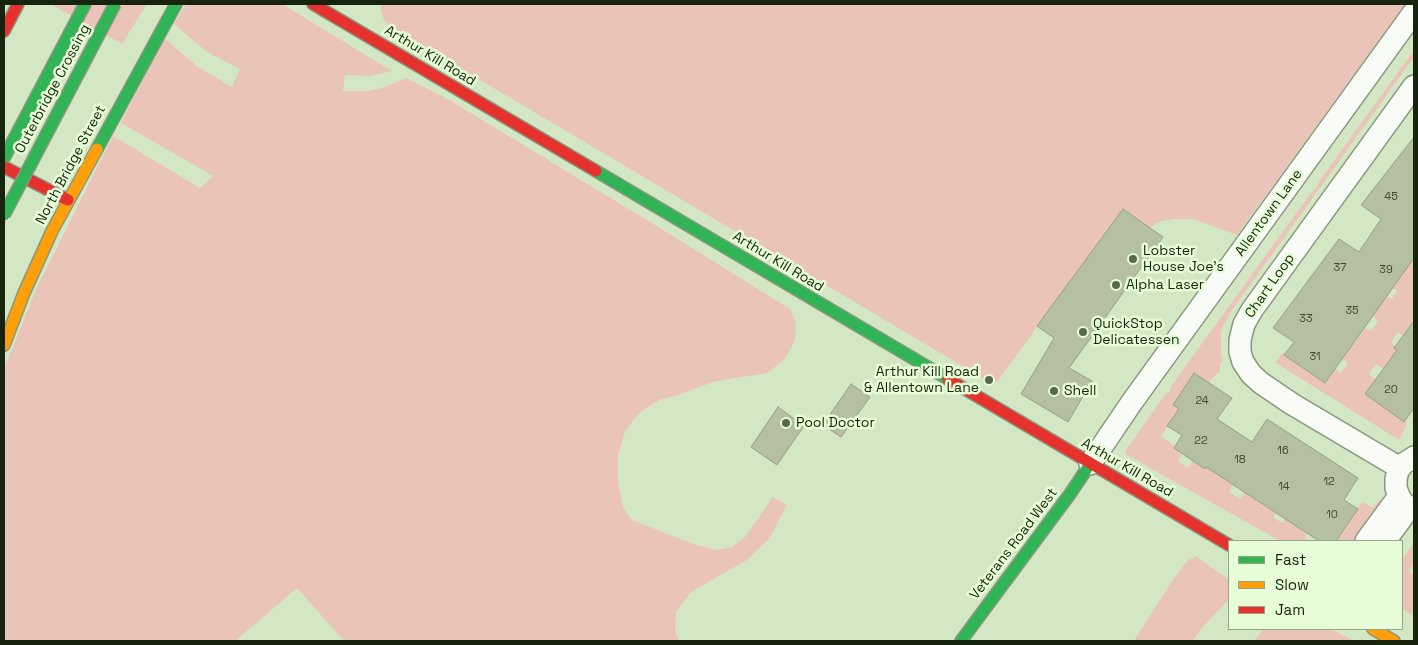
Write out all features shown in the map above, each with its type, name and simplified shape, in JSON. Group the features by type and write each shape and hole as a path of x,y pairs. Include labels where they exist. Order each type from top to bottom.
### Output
{"main road":[{"path":"4,31 18,4"},
{"name":"Outerbridge Crossing","path":"4,158 85,4"},
{"name":"Outerbridge Crossing","path":"4,215 116,4"},
{"name":"North Bridge Street","path":"4,346 38,261 68,200 176,4"},
{"name":"Arthur Kill Road","path":"313,4 1228,544"},
{"path":"4,167 68,200"},
{"name":"Veterans Road West","path":"960,641 1070,494 1090,464"},
{"path":"1375,630 1394,641"}],"street":[{"name":"Allentown Lane","path":"1090,464 1137,395 1414,12"},
{"name":"Chart Loop","path":"1407,462 1292,404 1261,383 1251,374 1243,362 1240,352 1240,340 1244,324 1252,310 1414,86"},
{"path":"1400,540 1409,509 1396,488 1396,479 1407,462"},
{"path":"1367,540 1409,509"},
{"path":"1387,540 1409,509"}],"shaded area":[{"path":"50,4 147,4 122,44"},
{"path":"186,4 282,4 392,71 370,76 345,75 343,91 369,91 385,87 406,78 451,101 790,309 796,322 795,340 784,360 767,373 713,382 659,400 639,413 625,431 618,455 618,482 623,508 632,520 693,544 717,550 732,547 745,537 773,497 787,505 769,539 747,560 691,592 676,612 675,631 680,641 344,641 297,588 235,641 4,641 4,369 37,287 113,136 200,188 213,176 121,123 164,38 198,67 232,87 240,69 207,52 174,24"},
{"path":"381,4 1405,4 1237,235 1193,219 1173,219 1158,222 1150,228 1123,209 997,382 994,382 986,380 389,26 384,20"},
{"path":"1414,50 1414,57 1230,313 1221,332 1223,360 1220,364 1220,372 1209,383 1194,373 1173,405 1179,409 1161,436 1175,446 1174,448 1182,454 1178,461 1188,468 1193,461 1227,435 1234,439 1212,472 1233,485 1229,492 1240,499 1248,488 1261,496 1258,501 1276,513 1273,517 1282,523 1289,513 1304,522 1300,529 1307,534 1305,538 1308,540 1278,540 1125,453 1310,194 1316,189 1320,180"},
{"path":"1375,234 1413,261 1414,259 1414,321 1403,336 1398,332 1391,342 1400,352 1390,366 1387,364 1383,369 1376,364 1369,374 1375,380 1365,394 1403,422 1406,420 1407,424 1399,440 1276,363 1281,354 1286,352 1284,355 1325,383 1335,369 1341,373 1348,363 1343,359 1346,353 1344,352 1353,339 1356,341 1365,328 1371,331 1378,321 1373,317 1376,312 1372,310 1381,297 1385,299 1387,296 1392,299 1397,291 1393,288 1406,269 1370,241"},
{"path":"1380,499 1380,506 1356,540 1337,540 1362,502 1373,507"},
{"path":"1414,542 1414,563 1409,571 1414,575 1414,616 1403,610 1403,558"},
{"path":"1196,556 1228,579 1228,600 1202,628 1193,641 1134,641 1172,581 1187,561"},
{"path":"1262,630 1333,630 1354,641 1254,641"}],"building":[{"path":"1414,137 1414,258 1325,383 1284,355 1294,342 1273,328 1339,239 1359,252 1381,219 1361,205"},
{"path":"1123,209 1163,237 1069,368 1092,381 1068,422 1021,394 1054,338 1037,326"},
{"path":"1414,321 1414,408 1404,422 1365,394 1397,350 1394,348"},
{"path":"1194,373 1232,398 1217,419 1252,442 1267,419 1358,478 1344,500 1358,509 1337,540 1317,540 1174,448 1182,435 1167,426 1179,409 1173,405"},
{"path":"851,384 870,397 841,437 823,425"},
{"path":"778,407 804,426 777,465 751,447"}],"traffic: fast":[{"path":"4,158 85,4"},
{"path":"4,215 115,4"},
{"path":"97,149 176,4"},
{"path":"596,171 948,379"},
{"path":"961,641 1070,494 1090,464"}],"traffic: slow":[{"path":"4,345 24,293 52,231 97,149"},
{"path":"1375,630 1394,641"}],"traffic: jam":[{"path":"4,31 18,4"},
{"path":"313,4 596,171"},
{"path":"4,167 68,200"},
{"path":"948,379 1228,544"}],"place":[{"name":"Lobster House Joe's","path":"1133,259"},
{"name":"Alpha Laser","path":"1116,285"},
{"name":"QuickStop Delicatessen","path":"1083,332"},
{"name":"Arthur Kill Road & Allentown Lane","path":"989,380"},
{"name":"Shell","path":"1054,391"},
{"name":"Pool Doctor","path":"786,423"}]}
